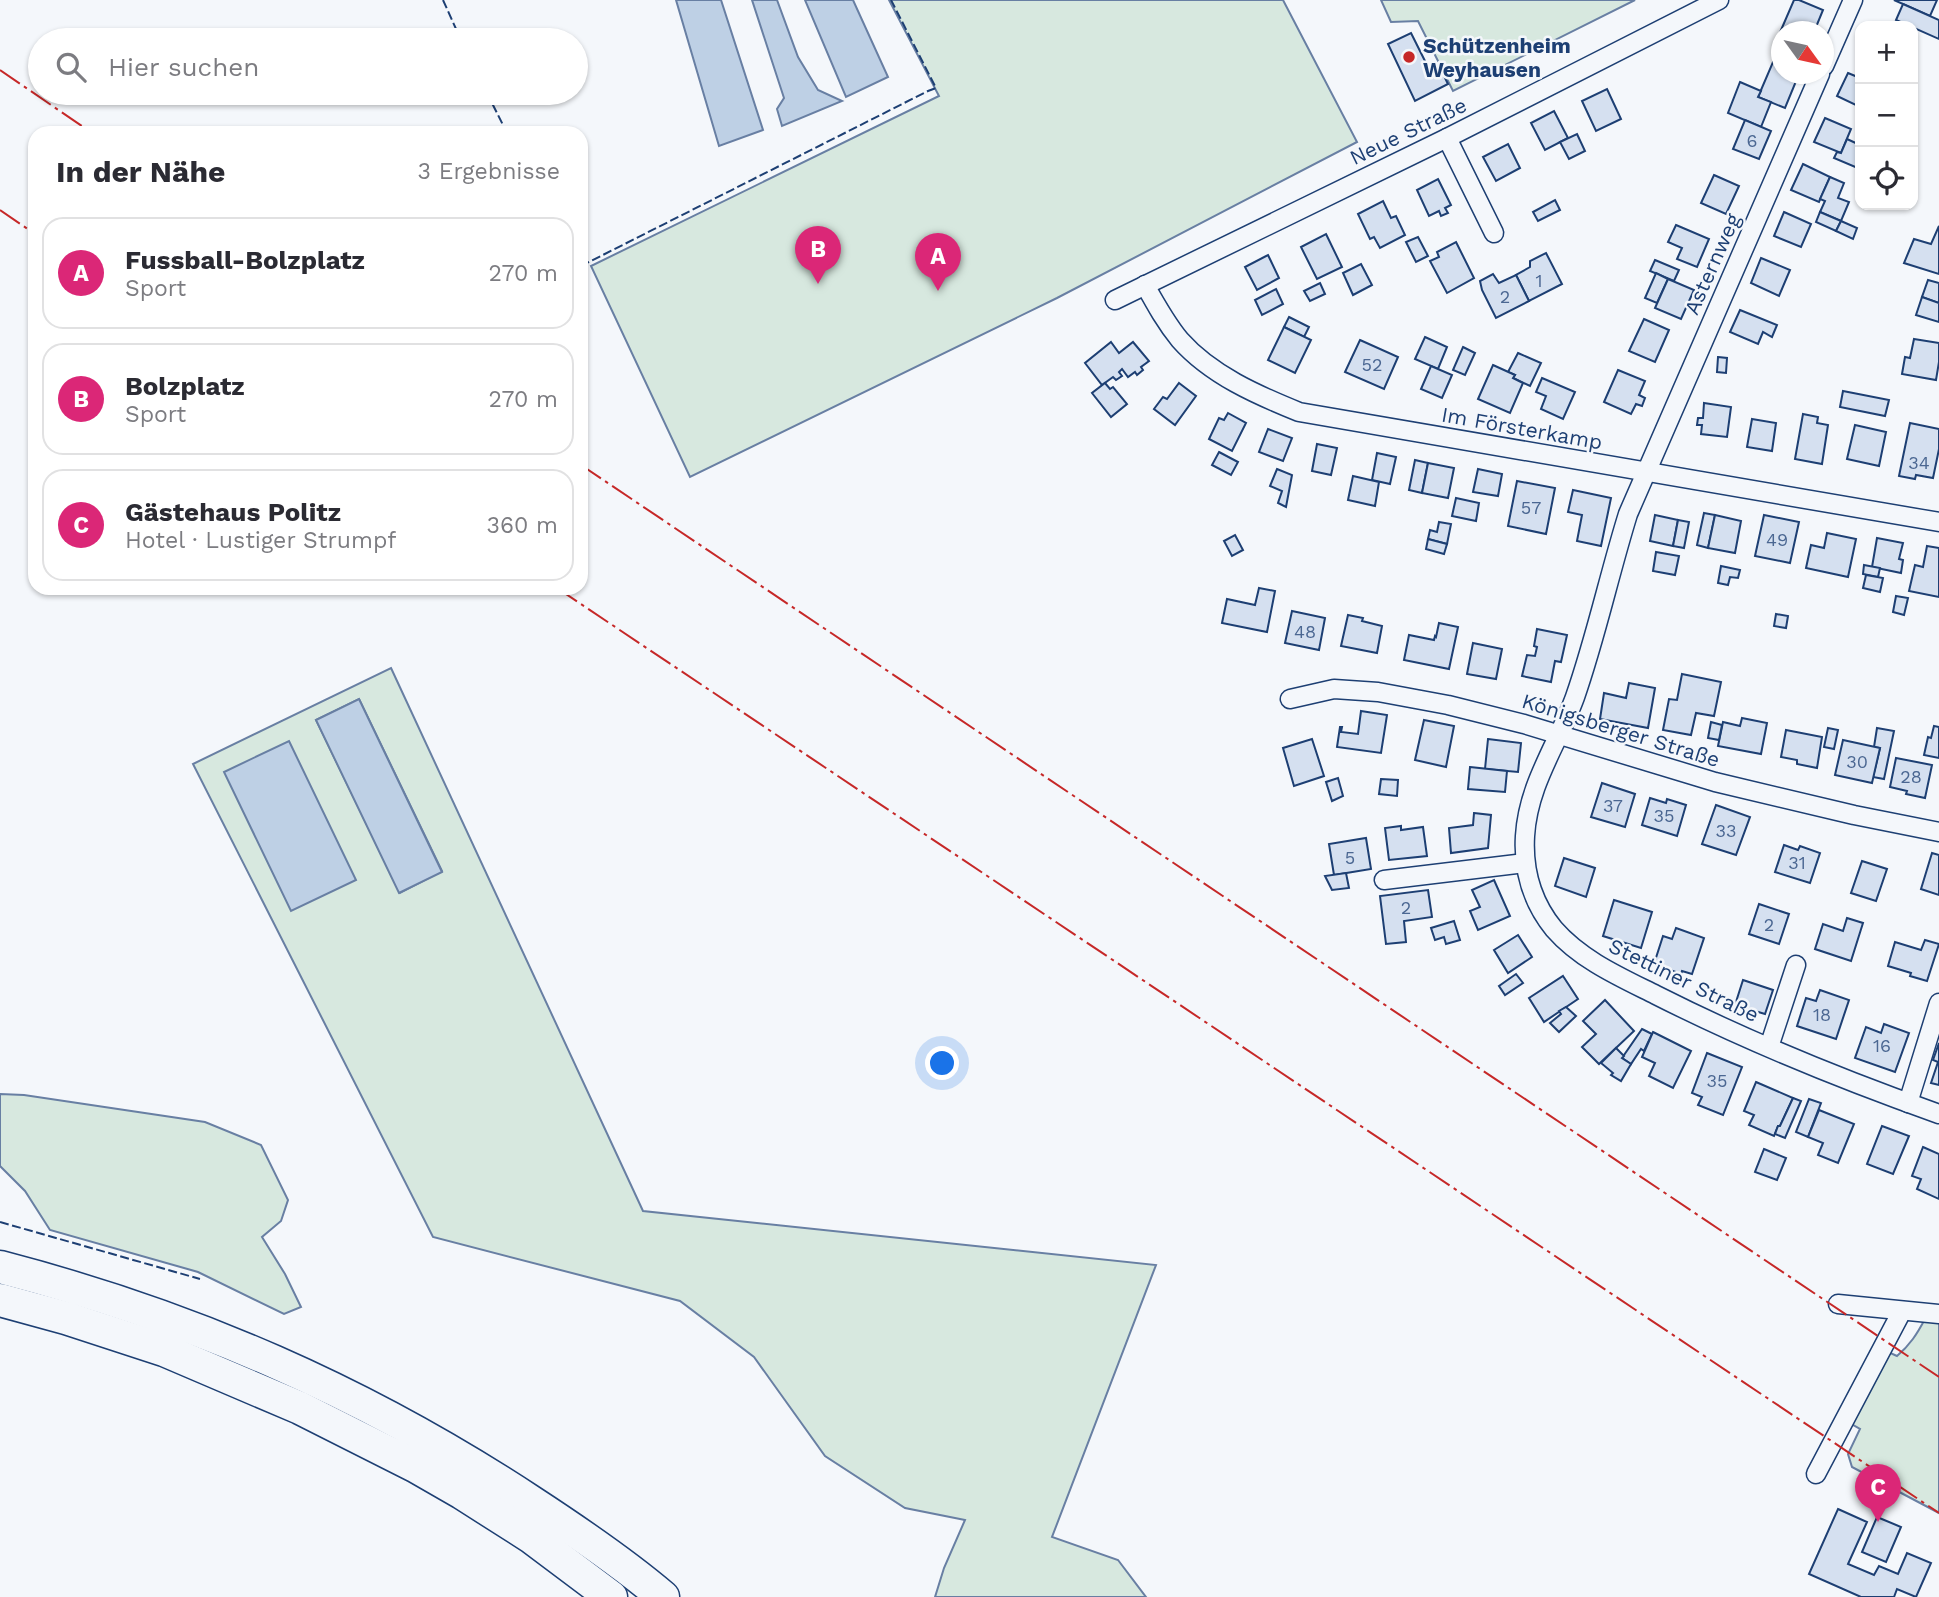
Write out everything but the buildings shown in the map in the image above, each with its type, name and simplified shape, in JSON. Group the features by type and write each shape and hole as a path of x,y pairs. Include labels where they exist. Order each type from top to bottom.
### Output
{"highway":[{"path":"0,1267 179,1322 309,1376 413,1429 482,1469 571,1528 663,1597"},
{"path":"0,1300 164,1350 300,1408 462,1493 531,1537 611,1597"}],"street":[{"name":"Neue Straße","path":"1115,300 1447,138 1719,0"},
{"path":"1834,43 1853,0"},
{"name":"Asternweg","path":"1645,472 1816,84"},
{"path":"1447,138 1494,233"},
{"name":"Im Försterkamp","path":"1146,285 1160,313 1181,341 1208,365 1252,393 1299,412 1939,522"},
{"name":"Stettiner Straße","path":"1645,472 1628,514 1574,699 1533,791 1526,824 1525,863 1530,886 1540,910 1556,931 1586,957 1612,972 1769,1047 1939,1114"},
{"name":"Königsberger Straße","path":"1290,699 1334,689 1378,692 1448,705 1524,724 1715,782 1939,832"},
{"path":"1384,880 1525,863"},
{"path":"1769,1047 1796,965"},
{"path":"1908,1103 1939,1003"},
{"path":"1838,1304 1939,1314"},
{"path":"1816,1474 1902,1311"}],"shaded area":[{"path":"889,0 1283,0 1357,142 1057,298 690,477 591,266 939,96"},
{"path":"1381,0 1635,0 1453,91 1418,21 1391,22"},
{"path":"391,668 643,1211 1156,1265 1052,1537 1118,1560 1146,1597 935,1597 944,1568 965,1520 905,1508 825,1456 754,1357 680,1301 433,1237 193,764","holes":["359,699 442,871 400,893 316,720"]},
{"path":"0,1094 24,1095 205,1122 261,1145 288,1200 281,1221 262,1237 301,1307 284,1314 198,1272 50,1230 25,1191 0,1166"},
{"path":"1925,1319 1939,1320 1939,1513 1852,1467 1848,1454 1860,1429 1848,1422 1886,1351 1897,1356 1913,1339"}],"water":[{"path":"676,0 721,0 763,130 719,146"},
{"path":"752,0 777,0 798,57 818,90 842,101 782,126 777,109 784,98"},
{"path":"805,0 853,0 888,77 846,97"},
{"path":"359,699 442,872 399,893 316,720"},
{"path":"289,741 356,880 291,911 224,772"}],"fence":[{"path":"443,0 456,28"},
{"path":"588,262 936,88 891,0"},
{"path":"493,105 504,126"},
{"path":"0,1222 200,1279"}],"power":[{"path":"0,70 28,89"},
{"path":"51,105 82,126"},
{"path":"0,210 28,229"},
{"path":"588,470 1939,1377"},
{"path":"567,595 1939,1513"}],"place":[{"name":"Schützenheim Weyhausen","path":"1409,57"},
{"name":"Bolzplatz","path":"818,284"},
{"name":"Fussball-Bolzplatz","path":"938,291"},
{"name":"Gästehaus Politz","path":"1878,1522"}]}
